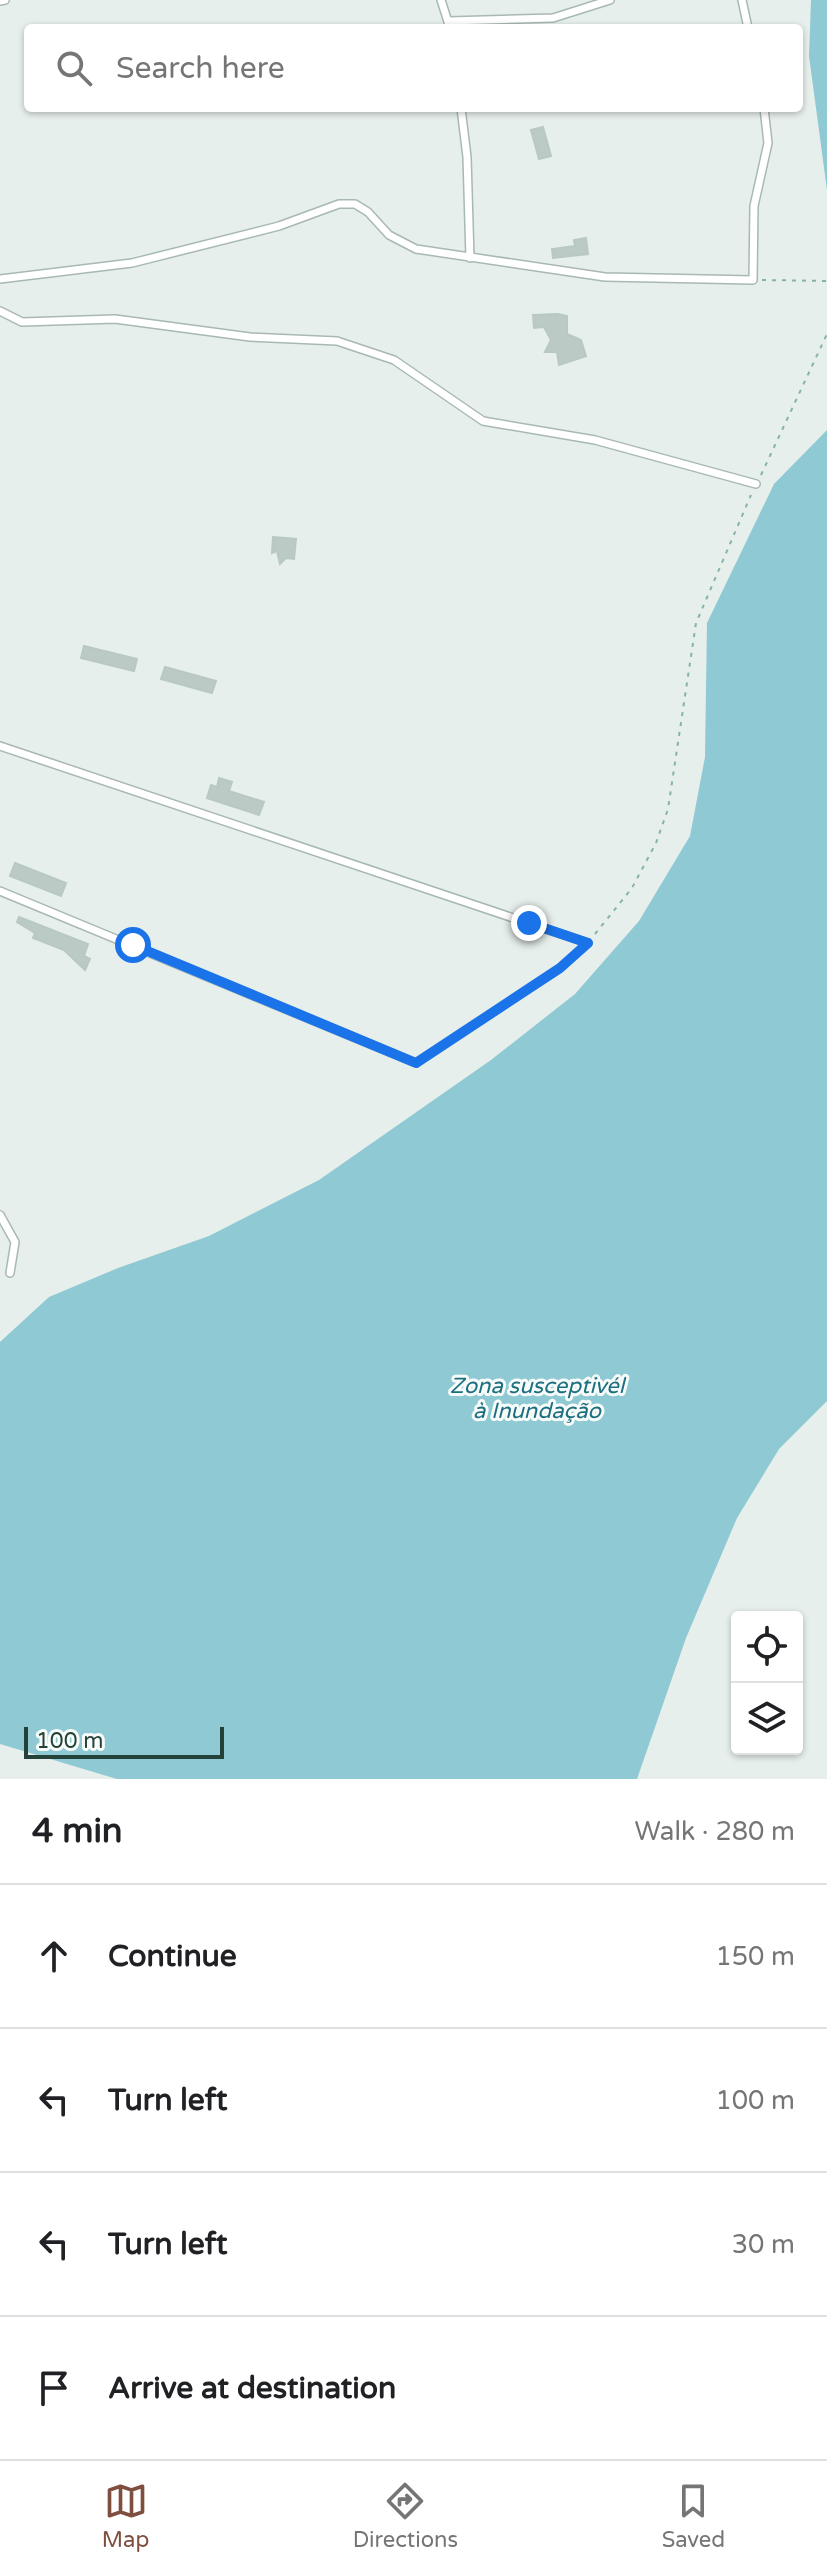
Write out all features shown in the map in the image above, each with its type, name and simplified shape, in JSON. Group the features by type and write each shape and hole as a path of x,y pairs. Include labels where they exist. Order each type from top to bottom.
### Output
{"lane":[{"path":"441,0 450,24 553,18 610,0"},
{"path":"742,0 747,24"},
{"path":"461,112 467,157 470,258"},
{"path":"0,279 132,263 279,226 339,204 355,204 368,212 389,235 416,249 605,277 753,280 754,206 768,143 764,112"},
{"path":"0,311 22,322 115,319 250,337 337,341 394,360 483,421 595,440 756,484"},
{"path":"0,746 588,943"},
{"path":"0,891 416,1063"},
{"path":"0,1215 15,1242 10,1273"}],"path":[{"path":"753,280 827,281"},
{"path":"416,1063 560,968 588,943 632,888 656,843 668,809 696,623 756,484 827,334"}],"water":[{"path":"811,0 827,0 827,190 809,56"},
{"name":"Zona susceptivél à Inundação","path":"827,430 827,1401 779,1449 737,1518 686,1638 637,1779 117,1779 0,1744 0,1342 49,1297 118,1268 209,1236 319,1180 491,1060 575,994 639,921 690,836 705,757 707,623 774,484"}],"building":[{"path":"543,127 551,156 539,159 531,130"},
{"path":"586,238 588,254 553,258 552,249 575,246 574,240"},
{"path":"533,315 567,316 567,334 581,340 586,356 559,365 557,352 545,352 551,340 544,327 534,328"},
{"path":"273,537 296,539 294,559 286,558 280,564 277,551 272,553"},
{"path":"84,646 137,659 134,671 81,658"},
{"path":"165,667 216,681 212,693 161,679"},
{"path":"219,778 232,782 229,791 264,802 259,815 207,798 211,785 217,787"},
{"path":"15,863 66,883 61,896 10,876"},
{"path":"19,917 88,944 84,956 90,959 85,970 64,950 33,938 35,933 17,922"}],"route":[{"path":"133,945 416,1063 560,968 588,943 529,923"}]}
